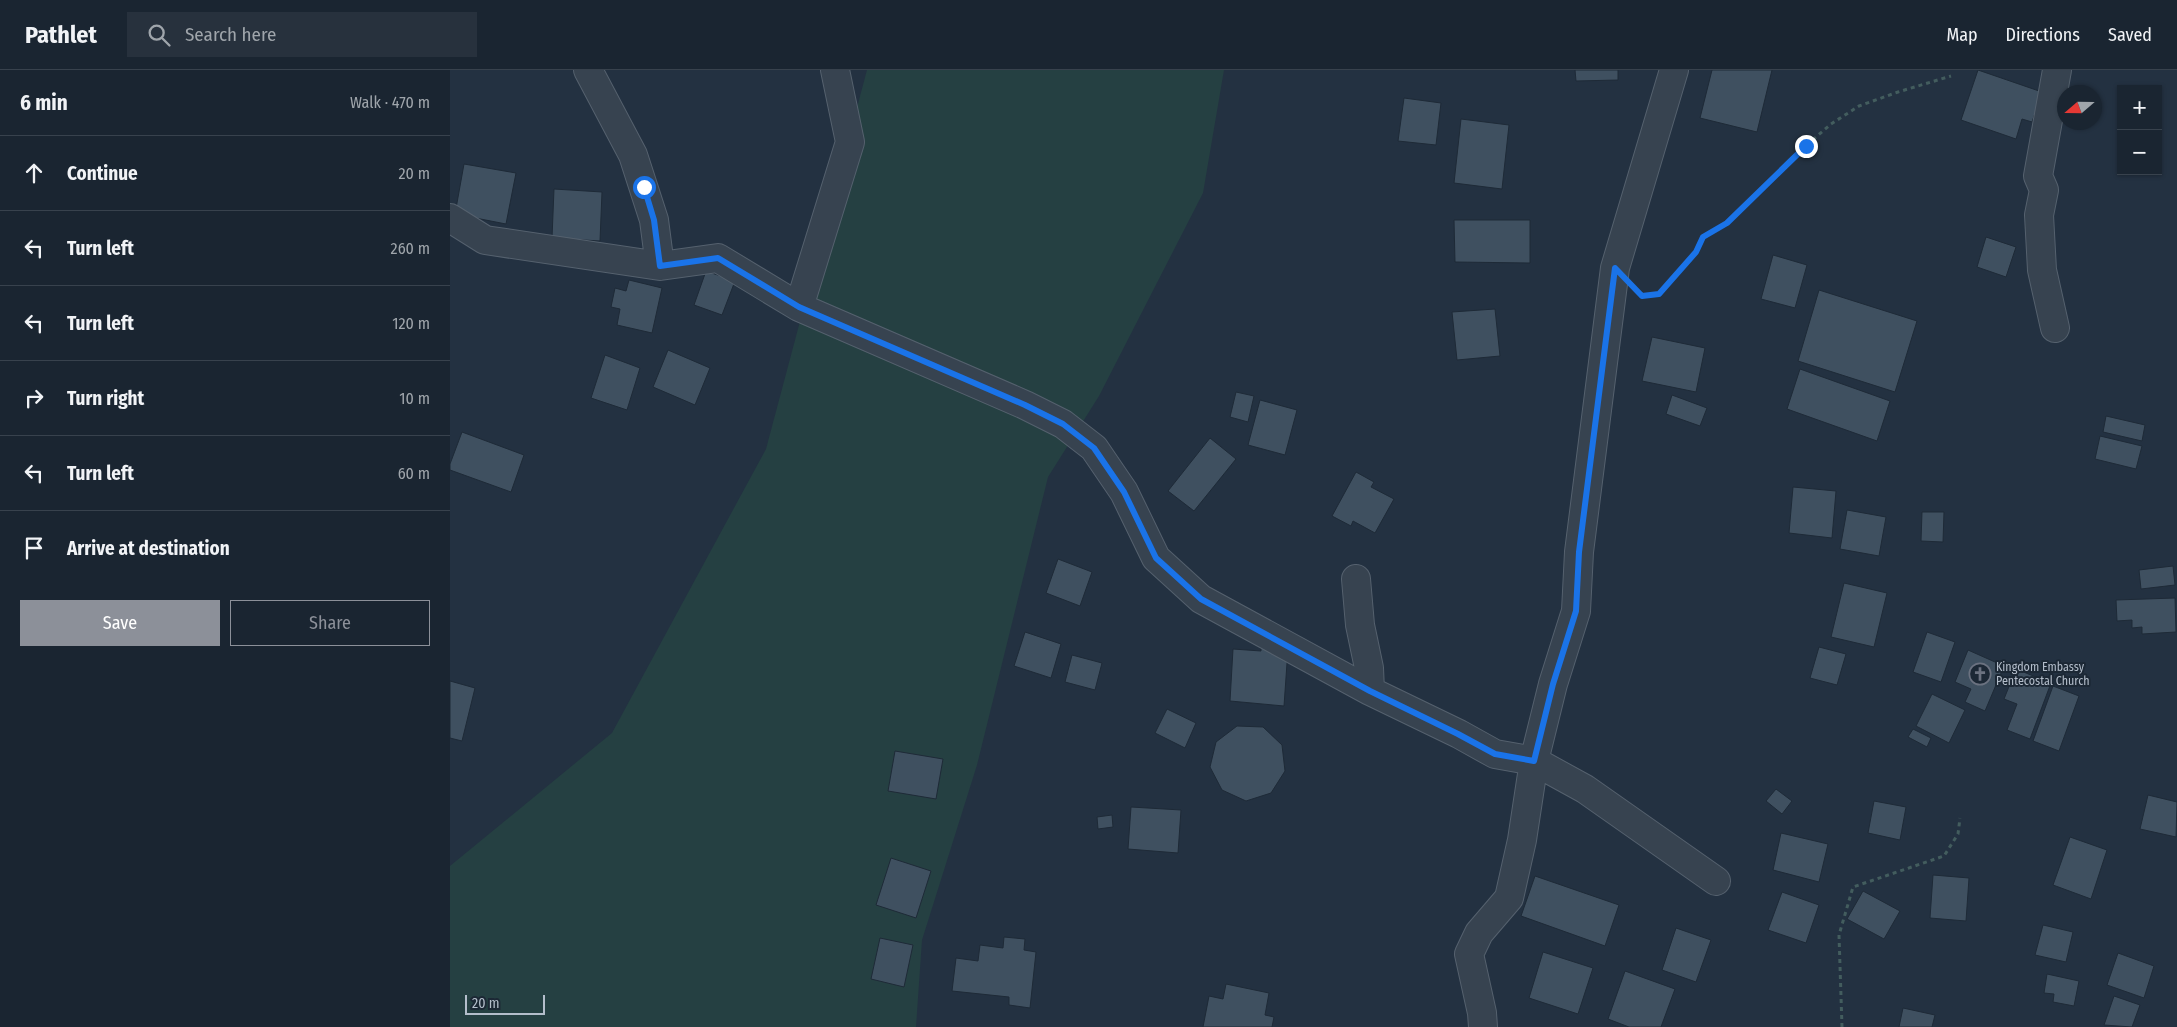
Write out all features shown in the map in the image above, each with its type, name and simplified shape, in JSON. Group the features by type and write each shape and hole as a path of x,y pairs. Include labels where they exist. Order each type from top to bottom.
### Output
{"street":[{"path":"588,70 633,155 654,220 660,266"},
{"path":"799,307 850,142 835,70"},
{"path":"1483,1027 1482,1013 1469,954 1479,933 1509,898 1522,840 1534,761 1553,684 1576,611 1579,552 1615,268 1674,70"},
{"path":"2055,328 2042,270 2039,215 2044,190 2038,176 2057,70"},
{"path":"450,218 485,240 660,266 718,258 799,307 1025,405 1063,424 1094,448 1124,492 1156,558 1201,599 1370,691 1495,754 1534,761 1585,789 1716,880"},
{"path":"1356,579 1360,625 1369,668 1370,691"}],"path":[{"path":"1615,268 1642,296 1659,294 1696,252 1703,237 1727,223 1793,156 1831,124 1859,106 1951,76"},
{"path":"1842,1027 1840,935 1853,887 1944,856 1958,834 1960,818"}],"green space":[{"path":"867,70 1224,70 1203,193 1099,396 1048,477 977,765 922,940 916,1027 450,1027 450,866 612,733 766,449"}],"building":[{"path":"1575,70 1618,70 1618,80 1576,81"},
{"path":"1712,70 1772,70 1757,132 1700,118"},
{"path":"1978,70 2042,92 2032,122 2022,119 2016,139 1961,120"},
{"path":"1404,98 1441,103 1436,145 1398,141"},
{"path":"1461,119 1509,125 1502,189 1454,183"},
{"path":"464,164 516,173 506,224 455,214"},
{"path":"554,189 602,192 600,241 552,238"},
{"path":"1454,220 1530,220 1530,263 1455,262"},
{"path":"1986,237 2016,247 2006,277 1977,267"},
{"path":"1773,255 1807,265 1795,308 1761,299"},
{"path":"706,271 735,281 722,315 694,305"},
{"path":"629,280 662,288 652,333 617,325 620,309 611,307 615,288 626,291"},
{"path":"1819,290 1917,321 1895,392 1798,361"},
{"path":"1495,309 1500,356 1457,360 1452,312"},
{"path":"1652,337 1705,348 1696,392 1642,381"},
{"path":"668,350 710,368 695,405 653,387"},
{"path":"605,355 640,368 627,410 591,398"},
{"path":"1800,369 1890,401 1877,441 1787,409"},
{"path":"1236,392 1254,396 1248,422 1230,417"},
{"path":"1672,395 1707,408 1700,426 1666,414"},
{"path":"1260,400 1297,410 1285,455 1248,445"},
{"path":"2106,416 2145,425 2142,441 2103,432"},
{"path":"462,432 524,455 511,492 450,470 450,464"},
{"path":"2100,436 2142,446 2136,469 2095,459"},
{"path":"1210,438 1236,459 1194,511 1168,491"},
{"path":"1356,472 1374,482 1371,487 1394,499 1375,533 1353,521 1351,526 1332,516"},
{"path":"1793,487 1836,491 1832,538 1789,533"},
{"path":"1847,510 1886,517 1879,556 1840,549"},
{"path":"1922,512 1944,512 1943,542 1921,541"},
{"path":"1058,559 1092,572 1080,606 1046,593"},
{"path":"2173,566 2175,585 2141,589 2139,570"},
{"path":"1844,583 1887,593 1874,647 1831,637"},
{"path":"2175,598 2176,632 2142,634 2142,627 2132,628 2132,620 2117,621 2116,600"},
{"path":"1025,632 1061,644 1051,678 1014,666"},
{"path":"1927,632 1955,642 1941,682 1913,672"},
{"path":"1261,647 1288,649 1284,706 1230,701 1233,649 1261,651"},
{"path":"1819,647 1846,654 1837,685 1810,678"},
{"name":"Kingdom Embassy Pentecostal Church","path":"1968,650 2004,666 1985,711 1965,702 1971,689 1955,682"},
{"path":"1072,655 1102,663 1095,690 1065,682"},
{"path":"2016,669 2051,683 2030,739 2007,730 2017,704 2004,699"},
{"path":"450,681 475,688 462,741 450,738"},
{"path":"2053,686 2079,696 2059,751 2033,741"},
{"path":"1932,694 1965,710 1949,743 1916,726"},
{"path":"1167,709 1196,723 1185,748 1155,733"},
{"path":"1237,726 1263,727 1282,745 1285,771 1271,793 1246,801 1222,790 1210,767 1216,742"},
{"path":"1913,729 1931,738 1927,747 1908,737"},
{"path":"895,751 943,759 936,799 888,791"},
{"path":"1776,789 1792,801 1782,814 1766,801"},
{"path":"2148,795 2177,802 2176,837 2140,829"},
{"path":"1874,801 1906,807 1900,840 1868,833"},
{"path":"1131,807 1181,810 1178,853 1128,849"},
{"path":"1112,815 1113,827 1098,829 1097,817"},
{"path":"1781,833 1828,844 1819,882 1773,870"},
{"path":"2070,837 2107,850 2091,899 2053,885"},
{"path":"891,858 931,871 916,918 876,905"},
{"path":"1933,875 1969,878 1966,921 1930,918"},
{"path":"1535,876 1619,905 1605,946 1521,916"},
{"path":"1863,891 1900,911 1884,939 1847,919"},
{"path":"1782,892 1819,905 1806,943 1768,930"},
{"path":"2043,925 2073,932 2066,962 2035,955"},
{"path":"1676,928 1711,940 1696,982 1662,970"},
{"path":"1004,937 1025,939 1024,950 1036,952 1030,1008 1009,1005 1009,997 952,991 956,958 978,961 980,945 1003,948"},
{"path":"880,938 913,945 904,987 871,979"},
{"path":"1543,952 1593,968 1578,1014 1529,998"},
{"path":"2118,953 2154,966 2144,998 2107,985"},
{"path":"1625,971 1675,989 1661,1027 1629,1027 1608,1019"},
{"path":"2047,974 2079,981 2074,1006 2053,1002 2054,994 2044,993"},
{"path":"1226,984 1269,993 1265,1015 1274,1017 1272,1027 1203,1027 1209,996 1223,999"},
{"path":"2114,996 2140,1005 2132,1027 2104,1025"},
{"path":"1903,1008 1935,1015 1932,1027 1899,1027"}],"place":[{"name":"Kingdom Embassy Pentecostal Church","path":"1980,674"}],"route":[{"path":"644,187 654,220 660,266 718,258 799,307 1025,405 1063,424 1094,448 1124,492 1156,558 1201,599 1370,691 1495,754 1534,761 1553,684 1576,611 1579,552 1615,268 1642,296 1659,294 1696,252 1703,237 1727,223 1760,188 1806,146"}]}
